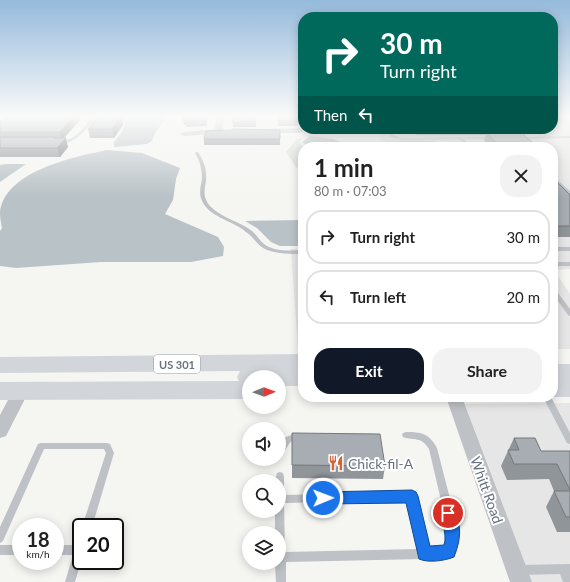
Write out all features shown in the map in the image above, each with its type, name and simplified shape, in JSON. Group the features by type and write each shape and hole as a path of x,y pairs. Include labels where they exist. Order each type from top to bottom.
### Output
{"main road":[{"path":"558,361 570,361"},
{"name":"US 301","path":"0,365 298,362"},
{"path":"0,375 52,365"},
{"path":"558,373 570,373"},
{"path":"18,391 69,378 242,377"},
{"path":"286,377 298,377"},
{"path":"558,388 570,388"},
{"path":"286,389 298,389"},
{"name":"US 301","path":"18,391 242,390"}],"street":[{"path":"0,431 18,391"},
{"name":"Whitt Road","path":"456,402 519,576"}],"lane":[{"path":"197,153 204,168 202,197 207,205 215,212 251,232 260,244 267,249 298,252"},
{"path":"558,182 570,194"},
{"path":"558,249 570,249"},
{"path":"558,264 570,264"},
{"path":"558,297 570,314"},
{"path":"549,402 570,441"},
{"path":"286,557 424,554 448,552 452,542 452,526 432,448 428,439 420,436 406,435"},
{"path":"286,442 288,439 296,436 310,436"},
{"path":"0,538 41,446 107,446 110,453 90,518"},
{"path":"286,499 412,496 424,554"},
{"path":"0,550 12,550"},
{"path":"70,582 73,570"},
{"path":"281,570 281,582"},
{"path":"519,576 566,570 568,582"}],"shaded area":[{"path":"114,143 148,143 147,144 114,147"},
{"path":"293,143 298,143 298,168 296,167 286,152"},
{"path":"558,143 570,143 570,269 558,270"},
{"path":"107,150 142,153 180,168 176,179 173,200 165,214 218,237 224,247 223,256 191,262 101,262 16,268 0,266 0,231 2,228 0,213 4,199 14,186 27,176 43,168 77,157"},
{"path":"26,164 0,182 0,165"},
{"path":"298,220 298,246 280,246 271,242 257,228 245,221"},
{"path":"291,249 298,249 298,350"},
{"path":"558,276 570,294 570,349 558,349"},
{"path":"570,403 570,582 532,582 465,404"}],"building":[{"path":"0,143 61,143 57,148 0,148"},
{"path":"558,183 570,195 570,226 558,226"},
{"path":"292,433 380,434 385,466 292,465"},
{"path":"514,438 535,438 541,451 570,451 570,490 557,464 514,464 508,450 519,450"},
{"path":"554,491 570,491 570,517 566,517"}],"place":[{"name":"Chick-fil-A","path":"336,463"}],"route":[{"path":"323,498 412,496 424,554 448,552 452,542 452,526 448,513"}]}
